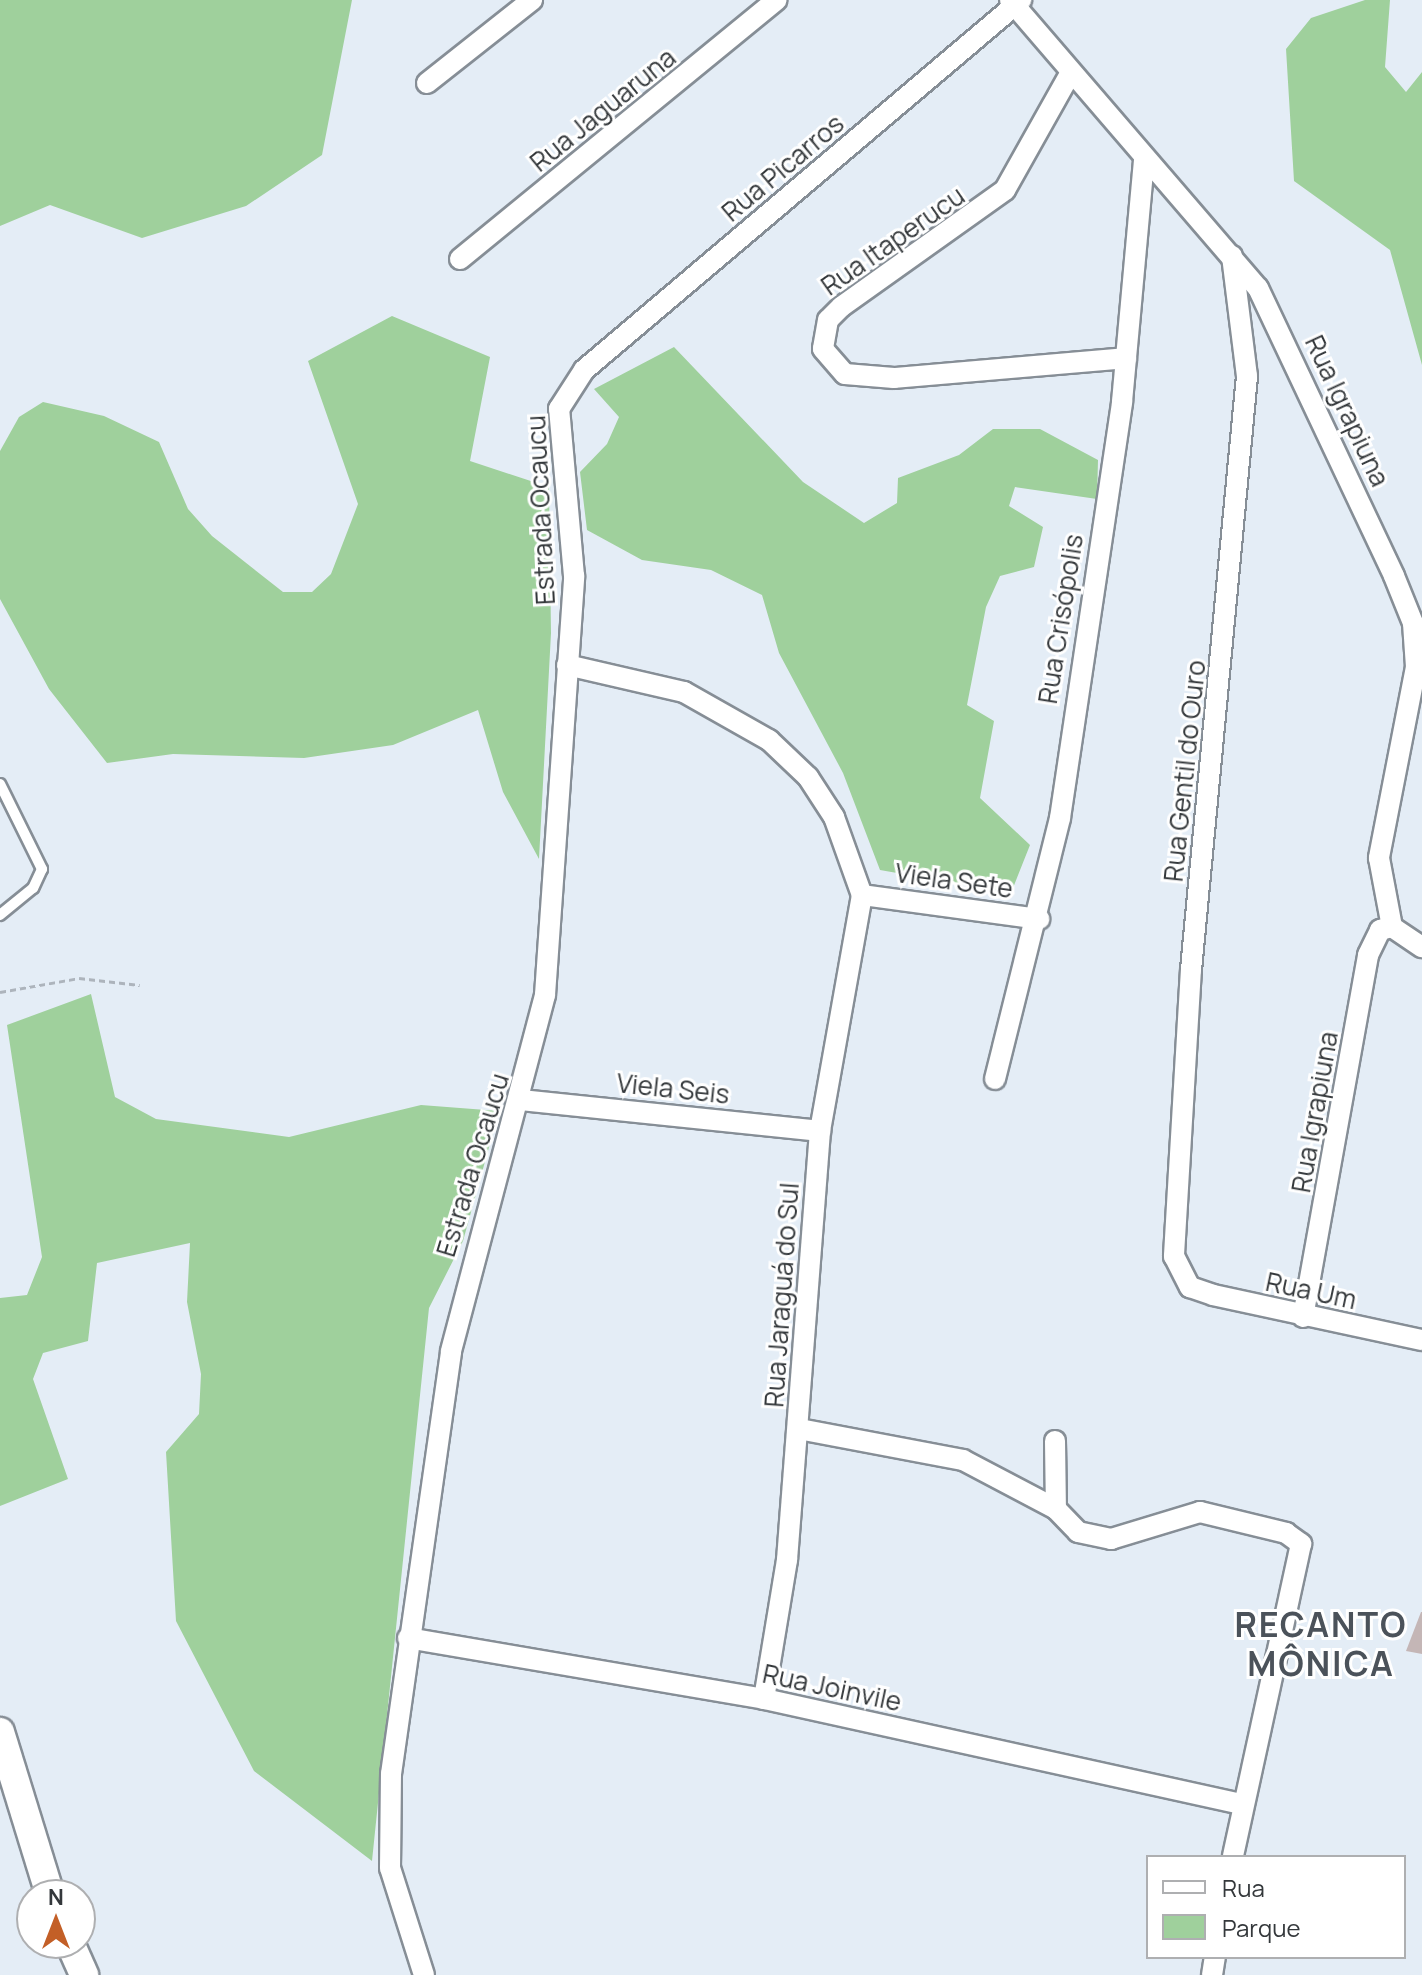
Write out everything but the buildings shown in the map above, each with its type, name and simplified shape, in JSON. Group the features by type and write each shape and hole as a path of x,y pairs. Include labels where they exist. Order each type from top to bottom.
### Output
{"main road":[{"path":"0,1732 45,1879"}],"street":[{"path":"427,83 532,0"},
{"name":"Rua Jaguaruna","path":"460,259 777,0"},
{"name":"Rua Igrapiuna","path":"1015,2 1070,74 1232,256 1296,359 1413,623 1416,667 1379,858 1392,927 1380,930 1368,955 1303,1317"},
{"name":"Rua Picarros","path":"584,370 1015,2"},
{"name":"Rua Itaperucu","path":"1070,74 1005,190 841,307 828,320 823,349 845,374 894,378 1126,358"},
{"name":"Rua Crisópolis","path":"995,1079 1039,919 1126,358 1144,160"},
{"name":"Rua Gentil do Ouro","path":"1190,1287 1176,1265 1172,1224 1247,376 1232,256"},
{"name":"Estrada Ocaucu","path":"424,1975 390,1868 391,1774 451,1351 477,1235 521,1100 545,995 574,576 559,409 584,370"},
{"path":"567,665 684,692 769,740 808,777 834,817 862,895"},
{"name":"Viela Sete","path":"862,895 1039,919"},
{"name":"Rua Jaraguá do Sul","path":"764,1699 799,1429 820,1131 862,895"},
{"path":"1392,927 1422,947"},
{"name":"Viela Seis","path":"521,1100 820,1131"},
{"name":"Rua Um","path":"1190,1287 1303,1317 1422,1340"},
{"path":"799,1429 963,1460 1056,1509"},
{"path":"1055,1441 1056,1509 1064,1523 1094,1538 1200,1512 1298,1539 1302,1551 1242,1804 1233,1855"},
{"name":"Rua Joinvile","path":"408,1638 764,1699 1242,1804"}],"lane":[{"path":"0,784 42,869 33,888 0,915"}],"path":[{"path":"0,992 69,979 140,985"}],"green space":[{"path":"0,0 352,0 322,155 246,206 142,238 50,205 0,226"},
{"path":"1365,0 1390,0 1385,67 1406,92 1422,72 1422,365 1390,250 1294,181 1286,49 1311,18"},
{"path":"392,316 490,357 470,461 549,487 551,633 539,859 503,792 478,710 393,745 304,758 173,754 107,763 49,689 0,599 0,451 19,417 43,402 104,416 159,442 188,509 212,536 283,592 312,592 331,574 358,504 308,361"},
{"path":"674,347 803,482 864,523 897,503 898,478 959,455 993,429 1040,429 1098,460 1097,499 1015,487 1009,506 1043,527 1034,567 1000,576 986,607 967,705 994,721 980,798 1030,845 1011,893 880,870 843,773 779,653 762,595 711,570 642,560 587,530 580,472 607,444 619,417 594,389"},
{"path":"91,994 115,1097 156,1119 289,1137 421,1105 499,1111 463,1241 429,1308 372,1861 254,1771 176,1621 166,1452 199,1414 201,1374 187,1302 190,1243 97,1263 88,1341 43,1353 33,1379 68,1479 0,1506 0,1298 27,1295 42,1257 7,1025"}],"district":[{"name":"RECANTO MÔNICA","path":"1321,1644"}]}
